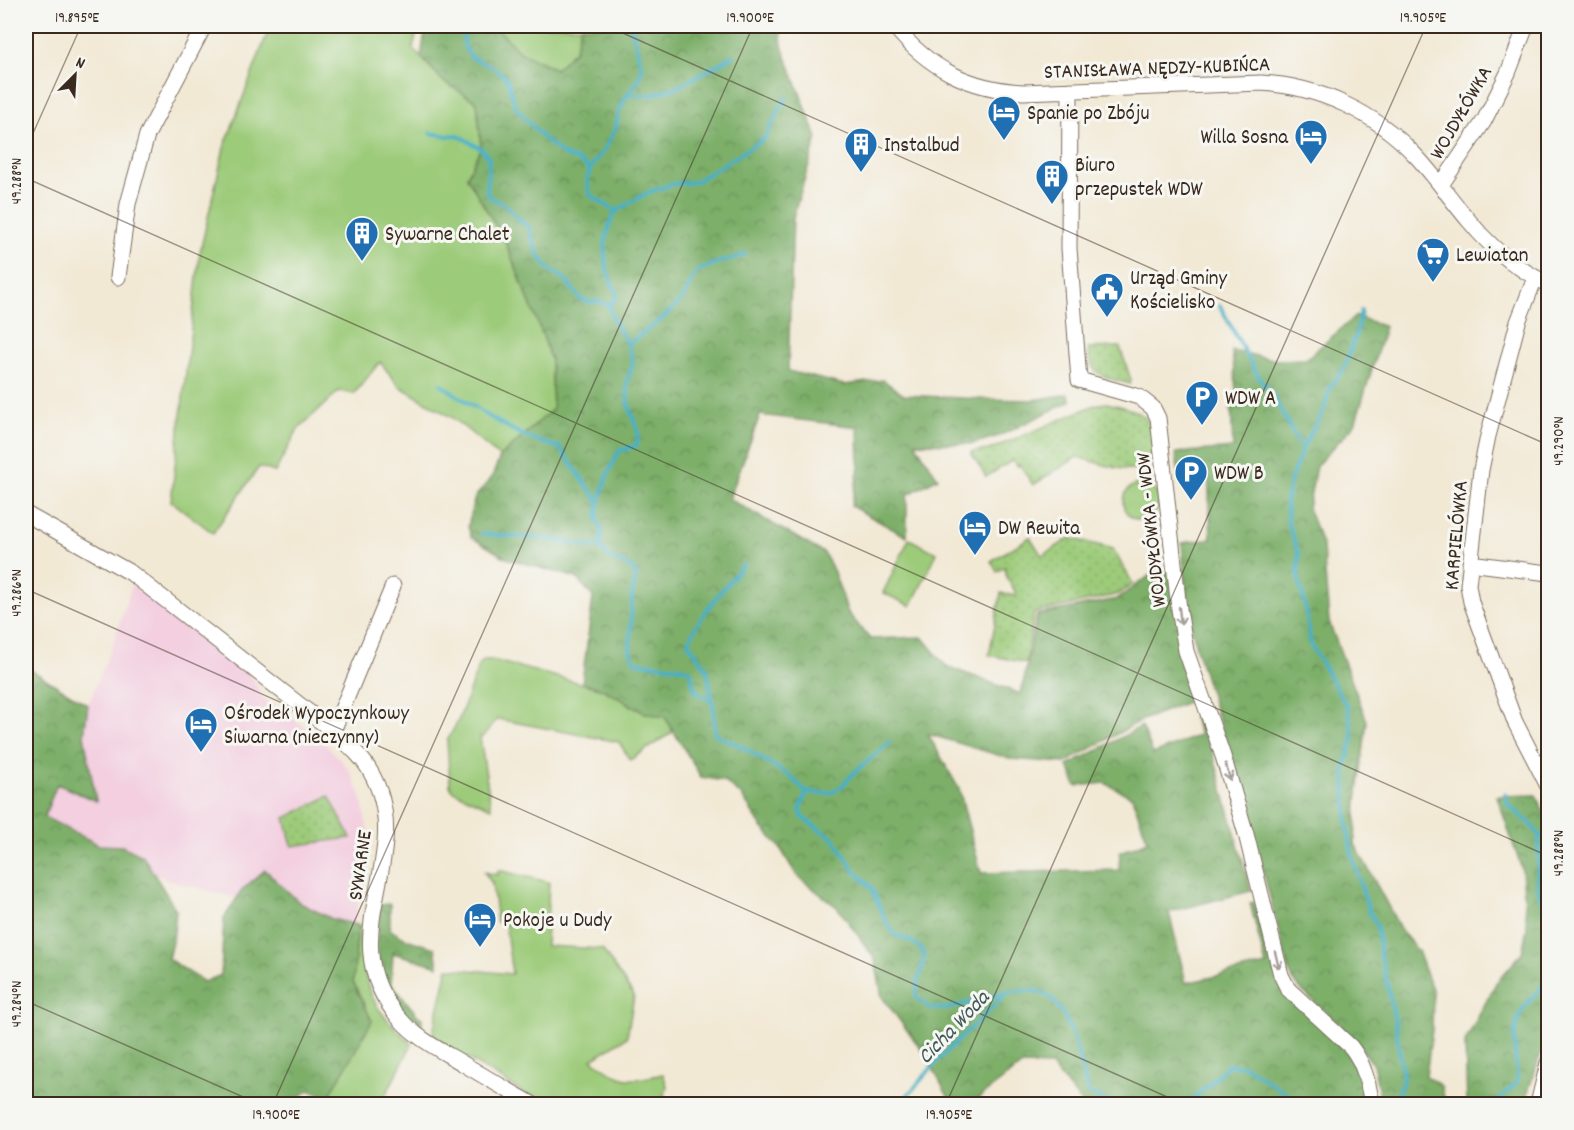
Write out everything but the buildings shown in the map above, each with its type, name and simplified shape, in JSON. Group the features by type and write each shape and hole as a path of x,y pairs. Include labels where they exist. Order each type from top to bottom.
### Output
{"street":[{"path":"118,277 128,204 147,135 204,26"},
{"name":"STANISŁAWA NĘDZY-KUBIŃCA","path":"894,26 910,44 938,66 975,85 1005,91 1239,82 1271,83 1293,87 1334,100 1384,126 1417,156 1483,237 1508,259 1542,281"},
{"name":"WOJDYŁÓWKA","path":"1441,185 1484,121 1508,73 1526,26"},
{"name":"WOJDYŁÓWKA - WDW","path":"1070,90 1069,248 1079,380 1139,397 1149,404 1156,414 1186,651 1246,834 1281,975 1288,989 1358,1056 1367,1078 1372,1104"},
{"name":"KARPIELÓWKA","path":"1542,281 1518,322 1488,436 1481,470 1468,585 1471,602 1515,722 1548,786"},
{"name":"SYWARNE","path":"26,514 131,573 333,731 369,769 386,818 386,849 369,940 372,966 383,995 401,1020 421,1038 532,1104"},
{"path":"1470,563 1548,573"},
{"path":"333,731 393,586"},
{"path":"1538,1104 1548,1063"}],"shaded area":[{"name":"Ośrodek Wypoczynkowy Siwarna (nieczynny)","path":"132,585 250,674 263,698 319,737 348,768 361,795 368,832 352,945 285,916 232,897 168,880 43,817 112,646"}],"green space":[{"path":"270,26 418,26 413,49 444,82 477,102 481,147 467,177 505,241 543,336 551,361 553,409 500,457 453,418 399,386 380,362 354,394 339,391 298,429 275,472 259,467 213,533 171,501 200,252 224,148"},
{"path":"426,26 495,26 519,52 556,69 575,50 581,26 780,26 782,46 817,138 793,217 788,371 844,385 883,380 904,395 1034,400 1068,394 1071,401 999,436 972,444 915,443 938,478 907,495 907,537 851,506 859,468 858,427 760,415 729,499 824,553 834,572 848,613 870,639 922,637 946,666 1021,694 1037,615 1117,599 1152,574 1172,568 1195,699 1140,721 1065,763 1011,759 928,734 959,789 981,873 1119,870 1120,852 1148,841 1132,797 1105,783 1076,786 1068,766 1142,726 1153,754 1200,735 1193,717 1199,714 1210,743 1251,891 1169,912 1186,983 1266,965 1250,903 1254,902 1270,961 1347,1053 1358,1071 1367,1104 1083,1104 1051,1066 1022,1065 976,1100 963,1104 952,1104 925,1054 882,997 875,959 838,908 797,876 779,846 761,826 742,796 724,781 701,777 665,717 643,712 603,689 582,683 593,597 577,578 506,558 471,537 468,526 475,497 492,477 500,457 553,409 551,361 505,241 467,177 481,147 477,102 444,82 421,57"},
{"path":"495,26 581,26 575,50 556,69 519,52"},
{"path":"1356,316 1385,327 1355,424 1316,466 1308,508 1323,547 1329,622 1367,721 1357,800 1355,844 1402,932 1418,951 1433,992 1432,1030 1426,1076 1441,1086 1446,1104 1379,1104 1373,1064 1354,1038 1293,980 1250,821 1197,651 1187,606 1182,543 1211,539 1208,470 1178,471 1176,453 1233,448 1231,403 1237,399 1232,351 1277,360 1306,359"},
{"path":"1120,347 1131,380 1130,384 1100,375 1095,371 1089,358 1088,348"},
{"path":"1107,403 1134,411 1148,421 1154,436 1154,445 1150,460 1145,466 1130,470 1077,457 1033,485 1020,465 1017,466 1013,460 986,477 971,452 989,450 1097,404"},
{"path":"1141,484 1153,490 1159,502 1153,514 1141,520 1129,514 1123,502 1129,490"},
{"path":"1030,537 1042,556 1070,538 1113,549 1133,584 1119,594 1034,613 1026,663 989,655 1001,593 1015,596 1015,591 1007,579 1005,567 997,572 991,561"},
{"path":"909,539 937,553 911,606 883,593"},
{"path":"484,660 492,660 603,689 642,712 665,717 673,732 630,760 619,742 497,719 484,736 480,737 491,808 453,791 450,786 447,741 459,719 479,665"},
{"path":"26,667 88,705 84,735 96,801 57,784 44,817 99,845 122,846 143,856 176,910 168,959 204,982 221,975 224,918 243,889 265,870 300,903 332,919 358,925 353,982 372,1021 328,1098 309,1090 291,1104 26,1104"},
{"path":"1536,795 1548,821 1548,1033 1524,1103 1467,1104 1465,1042 1496,983 1522,953 1527,928 1522,870 1497,796"},
{"path":"329,796 351,838 292,846 285,818"},
{"path":"498,870 549,882 546,946 602,949 634,996 627,1037 592,1059 611,1073 626,1078 663,1074 667,1086 661,1104 542,1104 432,1037 448,968 512,974 505,923 497,922 492,883 484,872 498,875"},
{"path":"390,904 390,929 406,939 435,948 438,966 393,953 391,983 419,1017 422,1017 422,1026 416,1027 395,1003 378,963 377,935 380,905"},
{"path":"358,925 361,925 363,962 372,997 385,1017 412,1044 381,1104 340,1104 328,1098 372,1021 353,982"}],"waterway":[{"path":"458,26 462,31 465,48 472,58 495,68 507,79 516,108 544,139 564,155 579,161 590,169"},
{"path":"631,26 642,69 637,83 627,95 619,111 616,127 606,147 590,169 587,181 590,195 616,211 608,231 605,252 608,273 617,293 615,300 608,305 614,321 628,344 633,363 627,382 628,403 638,432 637,445 619,451 608,474 599,502 597,521 602,530 600,548 610,558 632,568 636,575 632,596 630,650 634,661 690,670 695,691 713,702 715,734 746,749 790,776 806,792 800,811 803,818 834,839 855,871 871,887 887,924 896,935 915,943 924,953 916,997 930,1008 946,1009 1008,992"},
{"path":"627,95 651,95 678,87 734,55"},
{"path":"616,211 649,192 673,184 695,182 764,139 786,98"},
{"path":"430,133 458,135 483,150 489,159 487,192 491,198 504,204 529,228 537,253 548,268 565,279 580,299 589,302 598,301 608,305"},
{"path":"628,344 676,306 698,271 746,254"},
{"path":"1220,306 1258,376 1274,397 1302,450 1291,479 1286,502 1288,523 1299,555 1298,577 1311,645 1348,708 1353,737 1345,768 1347,821 1352,856 1369,911 1377,926 1380,952 1395,1020 1403,1078 1397,1099 1398,1104"},
{"path":"1302,449 1324,410 1330,387 1344,369 1361,311"},
{"path":"441,384 513,430 559,447 599,502"},
{"path":"482,534 547,539 600,548"},
{"path":"712,701 707,669 688,643 705,612 743,565"},
{"path":"806,792 830,793 835,791 890,742"},
{"path":"1505,794 1508,805 1529,822 1539,835 1537,886 1548,921"},
{"path":"1539,835 1548,835"},
{"path":"1495,1104 1517,1082 1515,1037 1518,1019 1548,976"},
{"name":"Cicha Woda","path":"900,1104 941,1057 1008,992 1026,991 1045,994 1054,1001 1068,1024 1088,1092 1111,1104"},
{"name":"Cicha Woda","path":"1181,1104 1194,1099 1228,1065 1245,1066 1285,1092 1295,1104"},
{"path":"1377,1104 1397,1099"}],"place":[{"name":"Spanie po Zbóju","path":"1004,141"},
{"name":"Willa Sosna","path":"1311,165"},
{"name":"Instalbud","path":"861,173"},
{"name":"Biuro przepustek WDW","path":"1052,205"},
{"name":"Sywarne Chalet","path":"362,262"},
{"name":"Lewiatan","path":"1433,283"},
{"name":"Urząd Gminy Kościelisko","path":"1107,318"},
{"name":"WDW A","path":"1202,426"},
{"name":"WDW B","path":"1191,501"},
{"name":"DW Rewita","path":"975,556"},
{"name":"Ośrodek Wypoczynkowy Siwarna (nieczynny)","path":"201,753"},
{"name":"Pokoje u Dudy","path":"480,948"}]}
